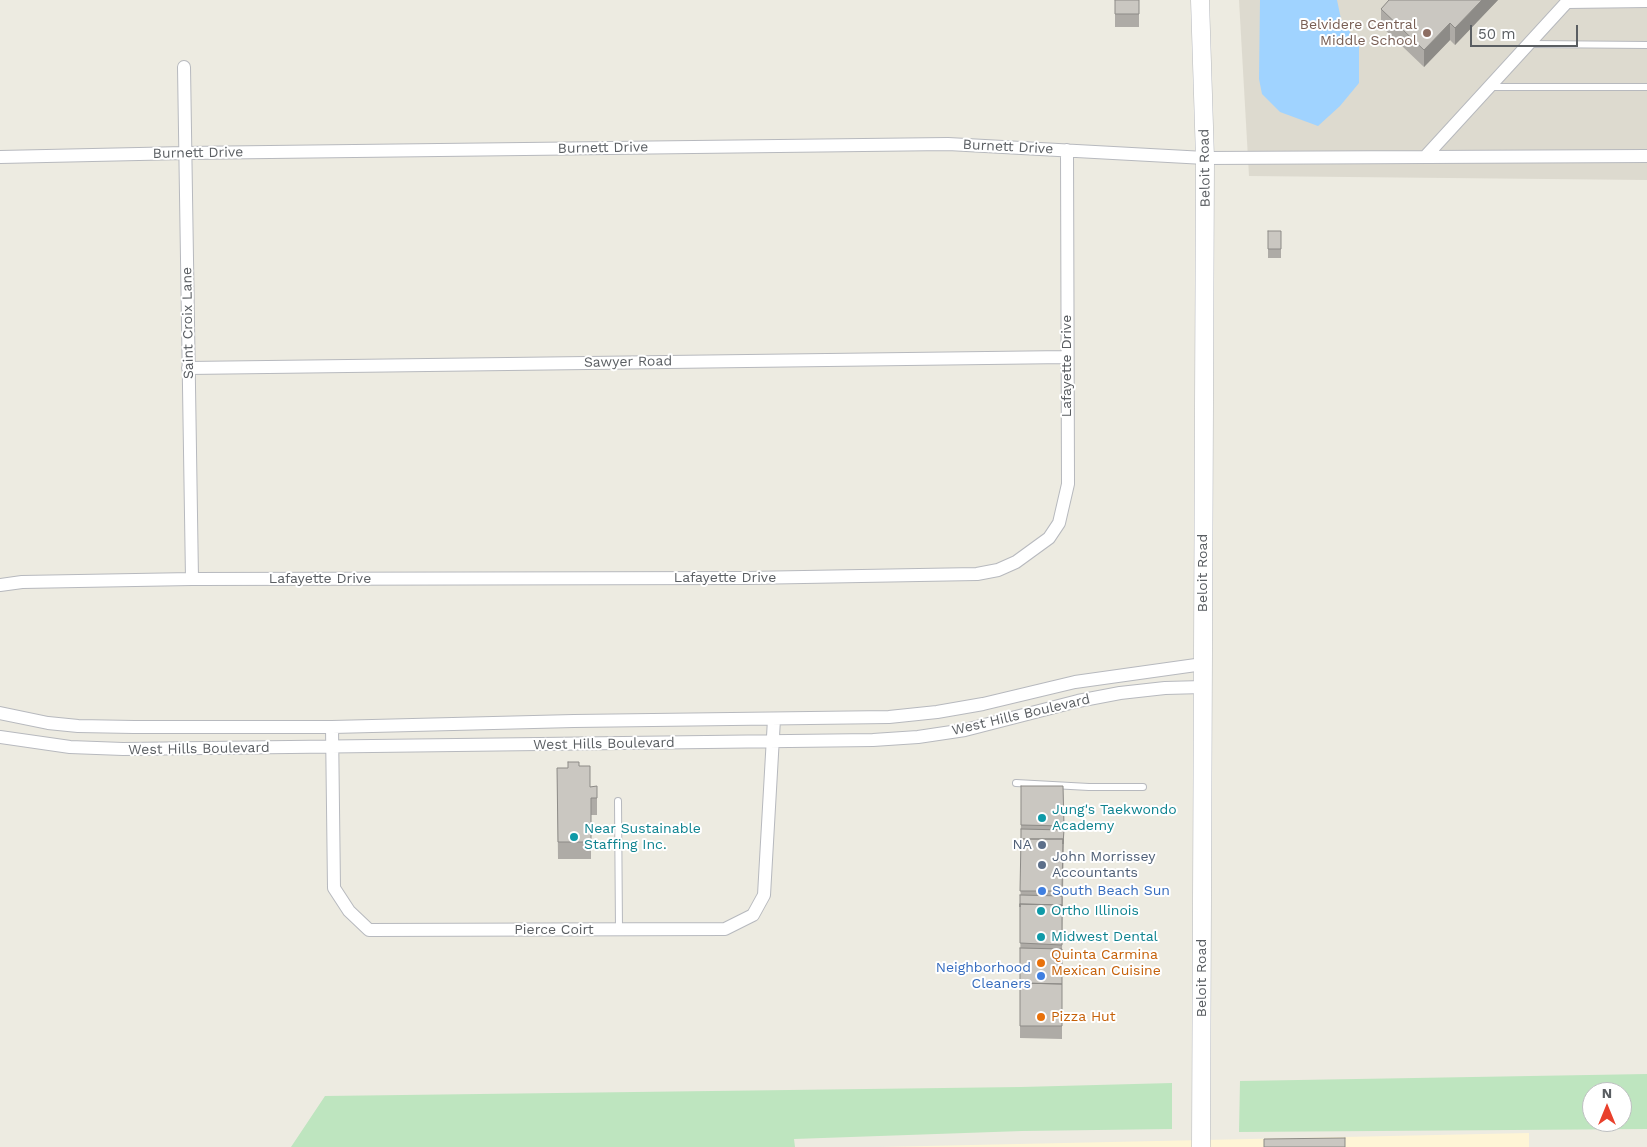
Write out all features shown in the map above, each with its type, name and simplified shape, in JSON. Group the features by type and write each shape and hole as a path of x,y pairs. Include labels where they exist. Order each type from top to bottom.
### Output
{"main road":[{"name":"Beloit Road","path":"1200,0 1205,158 1201,1147"}],"street":[{"path":"1425,157 1567,2 1647,1"},
{"name":"Saint Croix Lane","path":"184,68 192,579"},
{"name":"Burnett Drive","path":"0,157 948,144 1205,158 1647,156"},
{"name":"Lafayette Drive","path":"0,585 22,582 192,579 736,578 977,574 998,570 1016,562 1038,548 1049,538 1060,523 1068,484 1067,150"},
{"name":"Sawyer Road","path":"188,368 1067,357"},
{"name":"West Hills Boulevard","path":"0,713 78,726 332,727 574,721 889,717 937,712 983,704 1075,682 1203,664"},
{"name":"West Hills Boulevard","path":"0,737 44,745 95,749 873,740 918,737 985,726 1078,701 1120,693 1156,688 1203,687"},
{"name":"Pierce Coirt","path":"332,727 334,888 349,911 369,930 725,930 753,915 764,896 774,719"}],"lane":[{"path":"1528,44 1647,45"},
{"path":"1489,88 1647,87"},
{"path":"1016,783 1089,787 1142,787"},
{"path":"618,801 619,930"}],"shaded area":[{"path":"1239,0 1647,0 1647,180 1249,176"},
{"path":"1529,1133 1529,1147 879,1147"}],"green space":[{"path":"1647,1074 1647,1129 1632,1129 1632,1082 1582,1082 1582,1129 1239,1132 1240,1081"},
{"path":"1172,1083 1172,1129 1022,1131 794,1139 795,1147 291,1147 325,1096 1021,1087"}],"water":[{"path":"1260,0 1337,0 1341,19 1359,45 1359,83 1340,106 1318,126 1280,112 1262,94 1259,79"}],"building":[{"path":"1115,0 1139,0 1139,14 1115,14"},
{"path":"1389,0 1482,0 1455,28 1450,23 1424,50 1381,9"},
{"path":"1268,231 1281,231 1281,249 1268,249"},
{"name":"Near Sustainable Staffing Inc.","path":"568,762 579,762 579,766 590,766 590,787 597,786 597,798 591,798 591,842 558,842 557,768 568,768"},
{"name":"Jung's Taekwondo Academy","path":"1021,786 1063,786 1064,826 1021,825"},
{"path":"1021,829 1064,830 1063,844 1063,839 1021,839"},
{"path":"1021,839 1063,839 1062,891 1020,891"},
{"path":"1020,895 1062,896 1062,905 1020,904"},
{"name":"Midwest Dental","path":"1020,904 1062,905 1062,945 1020,943"},
{"path":"1020,948 1062,949 1062,984 1020,983"},
{"name":"Pizza Hut","path":"1020,983 1062,984 1062,1026 1020,1026"},
{"path":"1345,1138 1345,1147 1264,1147 1264,1139"}],"place":[{"name":"Belvidere Central Middle School","path":"1427,33"},
{"name":"Jung's Taekwondo Academy","path":"1042,818"},
{"name":"Near Sustainable Staffing Inc.","path":"574,837"},
{"name":"NA","path":"1042,845"},
{"name":"John Morrissey Accountants","path":"1042,865"},
{"name":"South Beach Sun","path":"1042,891"},
{"name":"Ortho Illinois","path":"1041,911"},
{"name":"Midwest Dental","path":"1041,937"},
{"name":"Quinta Carmina Mexican Cuisine","path":"1041,963"},
{"name":"Neighborhood Cleaners","path":"1041,976"},
{"name":"Pizza Hut","path":"1041,1017"}]}
